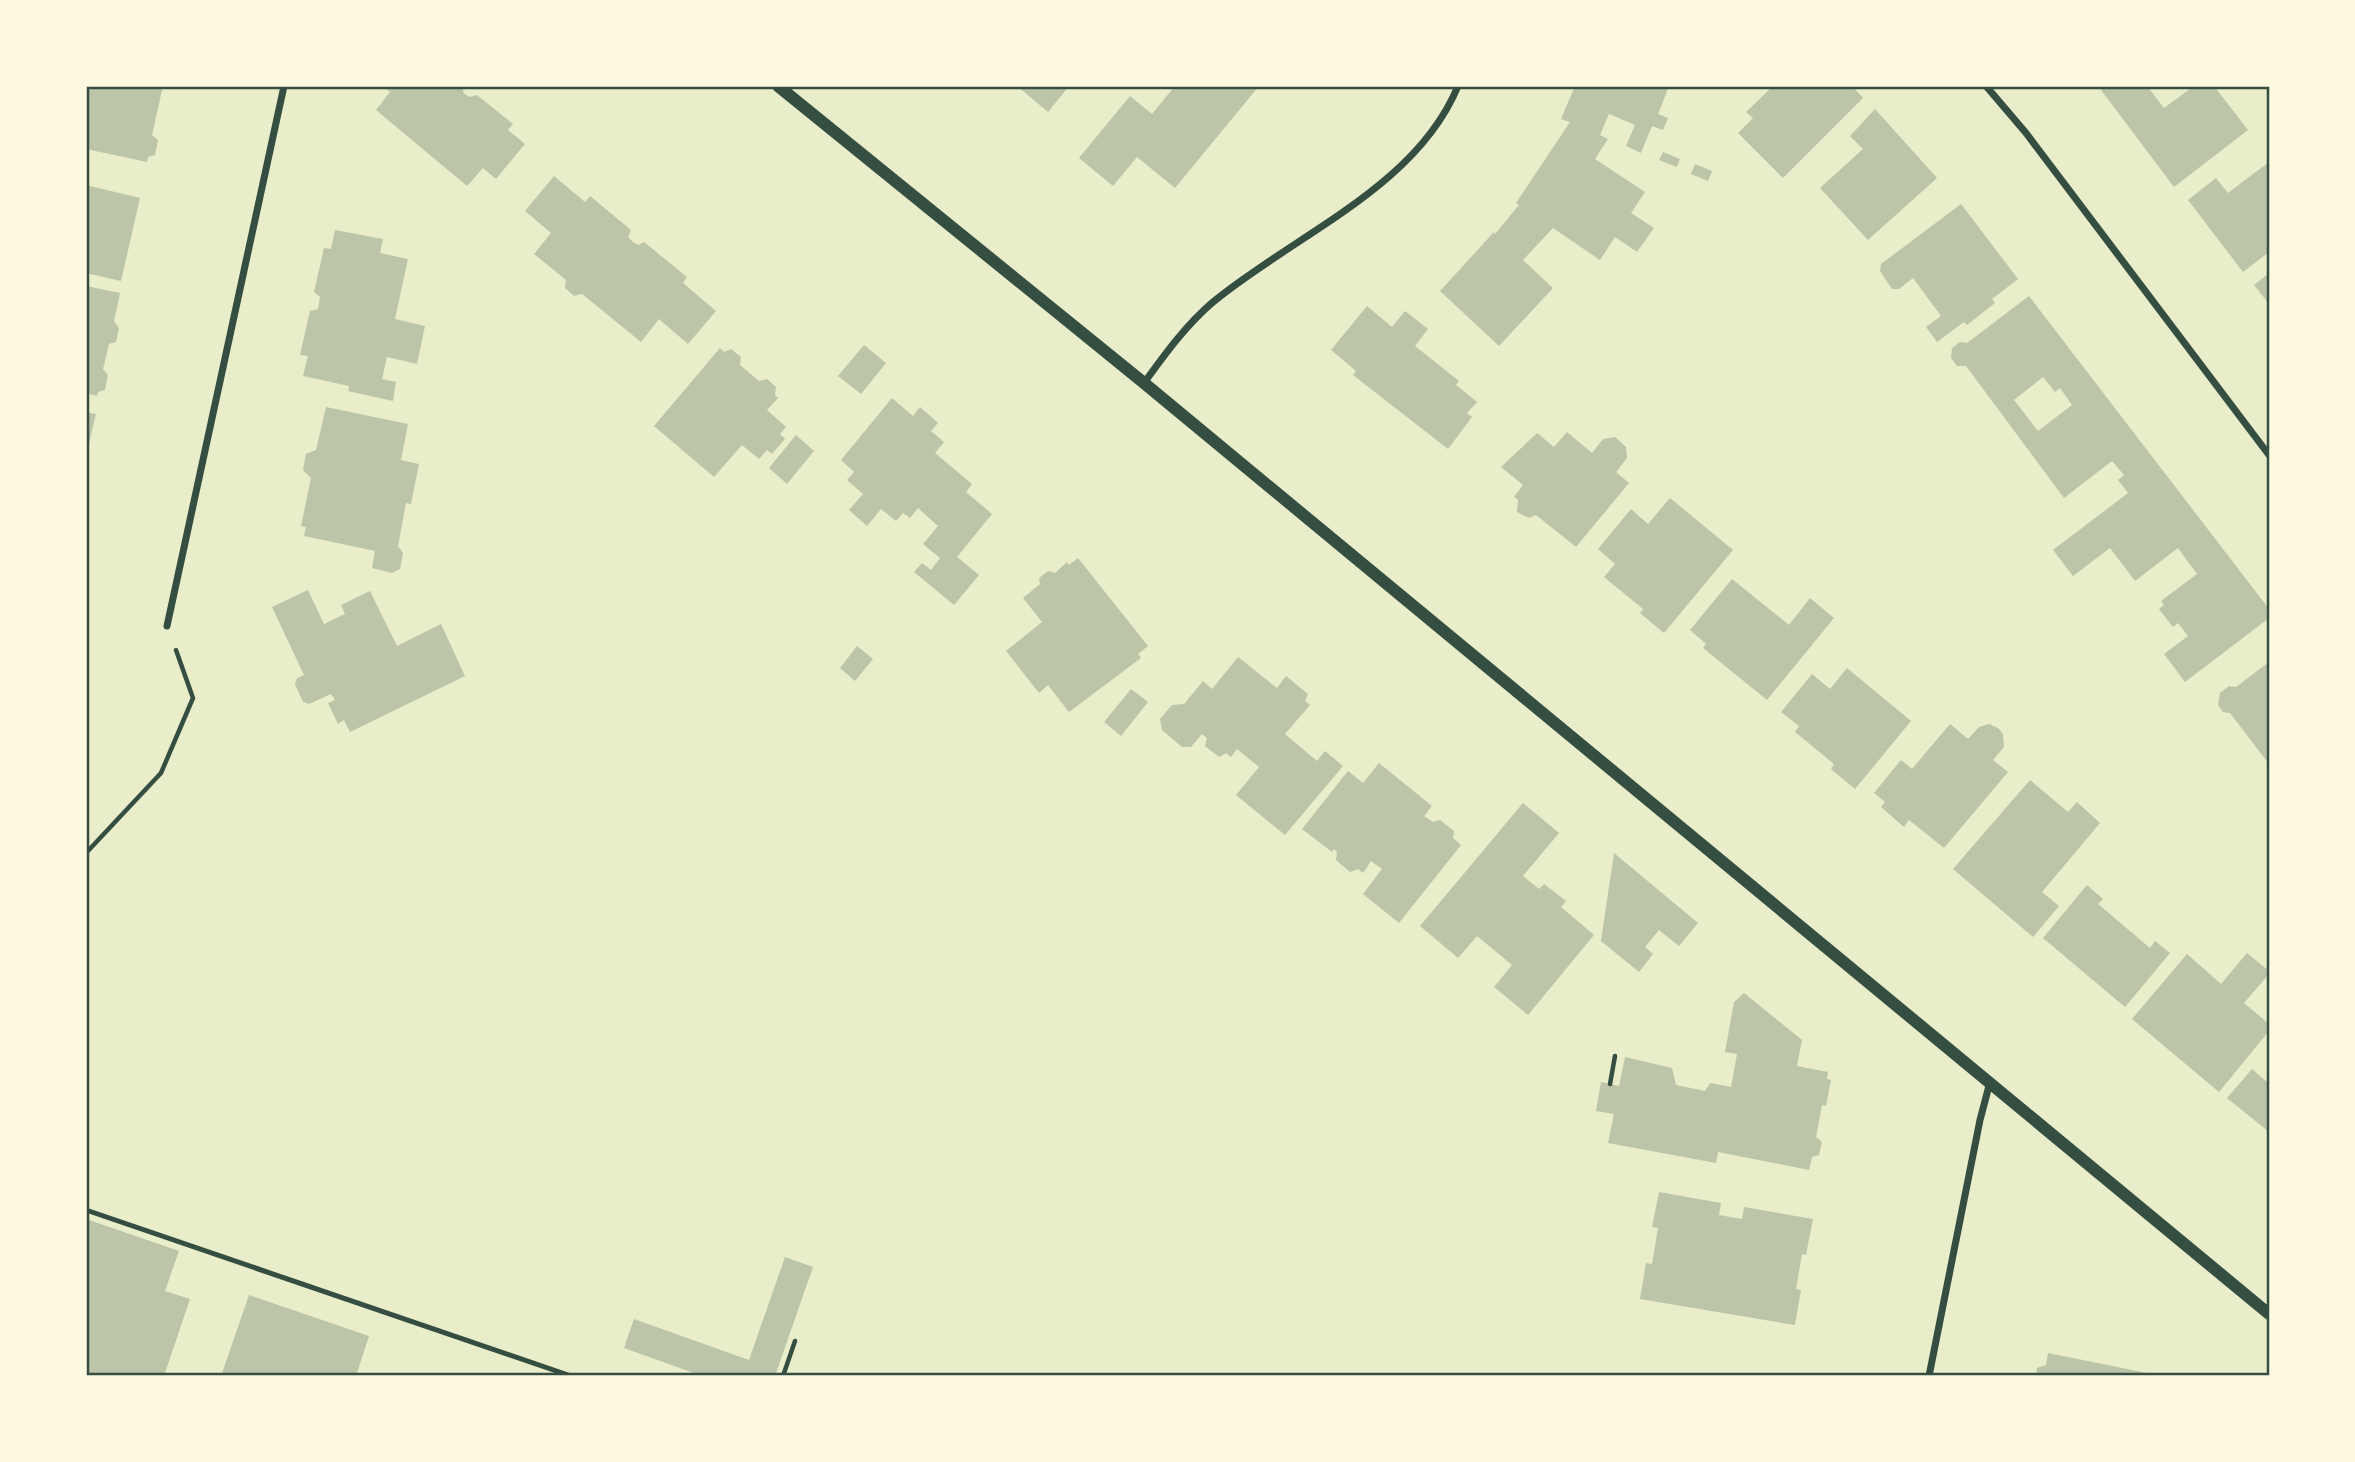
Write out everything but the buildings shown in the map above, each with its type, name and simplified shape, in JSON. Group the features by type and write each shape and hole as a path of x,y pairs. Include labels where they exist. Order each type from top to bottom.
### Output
{"street":[{"path":"167,626 284,86"},
{"path":"778,86 1144,383 2269,1314"},
{"path":"1144,383 1181,334 1215,300 1394,173 1434,128 1458,86"},
{"path":"1986,86 2026,133 2269,455"},
{"path":"1928,1376 1990,1082"}],"lane":[{"path":"86,1210 571,1376"}],"path":[{"path":"86,853 161,774 193,698 167,626"},
{"path":"1610,1084 1615,1056"},
{"path":"783,1376 796,1341"}]}
